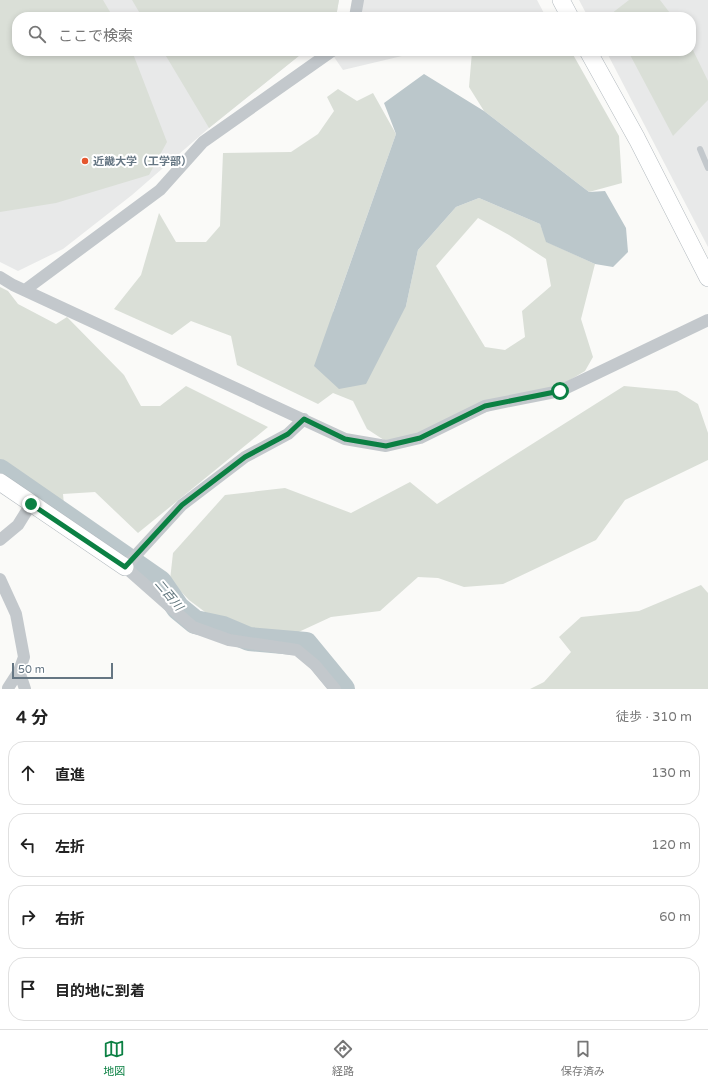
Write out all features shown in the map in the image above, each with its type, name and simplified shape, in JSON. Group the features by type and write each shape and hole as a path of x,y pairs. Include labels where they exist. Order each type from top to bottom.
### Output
{"street":[{"path":"356,12 358,0"},
{"path":"560,0 567,12"},
{"path":"25,290 160,190 203,142 325,56"},
{"path":"591,56 637,139 708,278"},
{"path":"0,277 345,439 386,446 420,438 485,406 560,391 708,320"},
{"path":"125,567 182,505 245,457 288,434 304,419"},
{"path":"0,482 125,567 193,627 229,640 297,650 314,665 336,689"},
{"path":"0,540 18,525 31,504"},
{"path":"0,578 16,614 24,657 19,671 8,688"},
{"path":"19,671 25,689"}],"lane":[{"path":"700,149 708,168"}],"shaded area":[{"name":"近畿大学（工学部）","path":"0,0 339,0 337,12 12,12 12,56 299,56 209,128 132,195 63,249 18,271 0,262"},
{"path":"0,0 103,0 110,12 12,12 12,56 134,56 167,142 149,175 56,203 0,212"},
{"path":"132,0 339,0 337,12 139,12"},
{"path":"360,0 537,0 543,12 358,12"},
{"path":"579,0 708,0 708,247 609,56 696,56 696,12 585,12"},
{"path":"629,0 660,0 669,12 613,12"},
{"path":"166,56 299,56 209,128"},
{"path":"333,56 402,56 343,70"},
{"path":"472,56 574,56 619,136 622,183 589,192 484,111 469,87"},
{"path":"631,56 696,56 708,81 708,100 673,136"},
{"path":"424,74 484,111 589,192 605,191 626,228 628,252 613,267 595,264 546,242 540,224 479,198 456,207 418,250 406,306 366,384 339,389 314,366 396,134 384,103"},
{"path":"338,89 357,101 373,93 396,134 333,312 406,306 418,250 456,207 479,198 540,224 547,242 595,264 581,319 593,357 585,371 560,386 421,435 387,442 367,429 353,401 333,393 318,404 237,365 231,336 191,321 172,335 114,309 141,275 159,213 176,242 206,242 220,226 223,153 291,152 318,134 334,111 327,97","holes":["478,218 509,235 546,259 551,286 522,311 525,337 505,350 485,347 436,266"]},
{"path":"0,287 8,291 18,304 56,324 67,317 124,375 141,406 160,406 186,386 268,427 138,533 95,492 63,494 64,505 0,465"},
{"path":"624,386 677,391 698,404 708,433 708,460 625,500 596,540 503,584 464,587 438,578 418,577 380,611 331,617 290,636 260,635 221,624 189,600 170,580 173,553 225,495 285,488 351,513 410,482 437,504"},
{"path":"701,585 708,593 708,689 530,689 544,682 571,652 559,637 581,617 639,611"}],"waterway":[{"name":"二百川","path":"0,471 160,582 178,608 195,622 223,628 249,639 306,644 343,689"}],"place":[{"name":"近畿大学（工学部）","path":"85,161"}],"route":[{"path":"31,504 125,567 182,505 245,457 288,434 304,419 345,439 386,446 420,438 485,406 560,391"}]}
